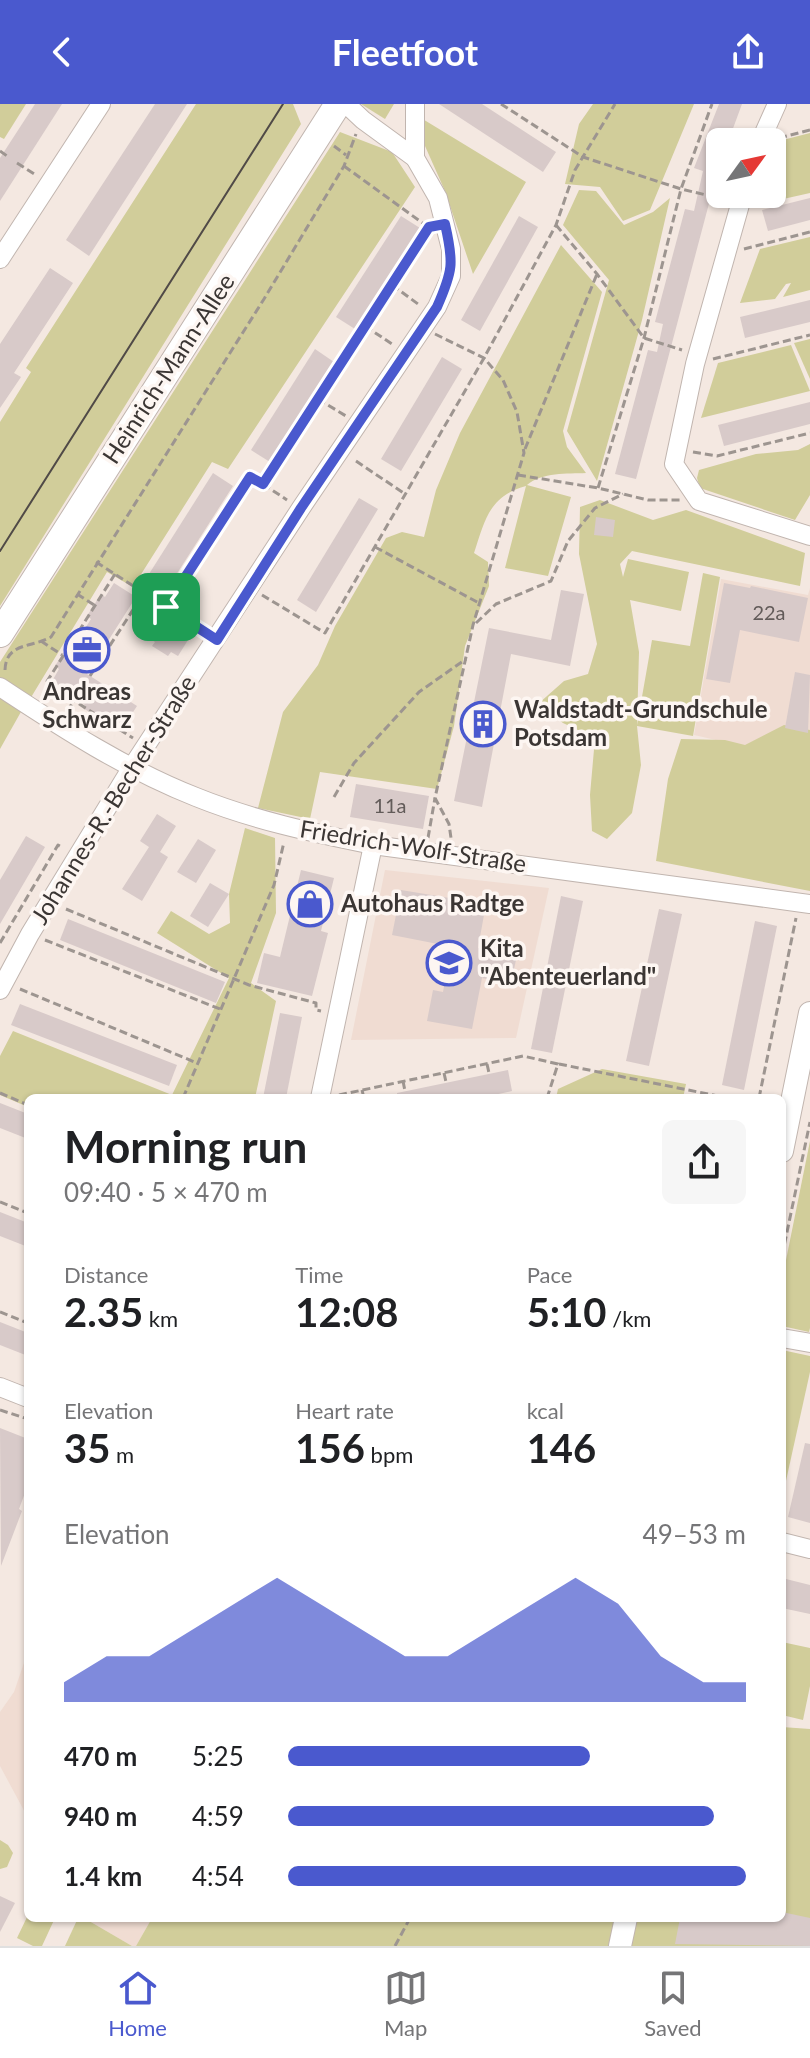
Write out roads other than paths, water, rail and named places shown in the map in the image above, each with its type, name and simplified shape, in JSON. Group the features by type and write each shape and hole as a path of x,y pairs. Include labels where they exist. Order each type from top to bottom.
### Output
{"main road":[{"name":"Heinrich-Mann-Allee","path":"0,634 338,104"}],"street":[{"path":"0,259 101,104"},
{"name":"Johannes-R.-Becher-Straße","path":"2,986 30,934 132,767 432,314 451,276 451,249 437,226 438,198 415,158 346,104"},
{"name":"Johannes-R.-Becher-Straße","path":"415,104 415,158"},
{"path":"770,128 777,104"},
{"path":"734,208 724,254 692,358 674,464 699,501 810,536"},
{"name":"Friedrich-Wolf-Straße","path":"3,681 132,767 197,797 287,827 373,845 805,903"},
{"path":"328,1094 337,1014 373,845"},
{"path":"786,1131 810,1013"},
{"path":"786,1339 810,1343"},
{"path":"0,1387 24,1396"},
{"path":"786,1543 810,1549"},
{"path":"620,1946 625,1922"}],"tram line":[{"path":"0,551 283,104"}],"place":[{"name":"Andreas Schwarz","path":"87,650"},
{"name":"Waldstadt-Grundschule Potsdam","path":"483,724"},
{"name":"Autohaus Radtge","path":"310,904"},
{"name":"Kita \"Abenteuerland\"","path":"449,963"}]}
